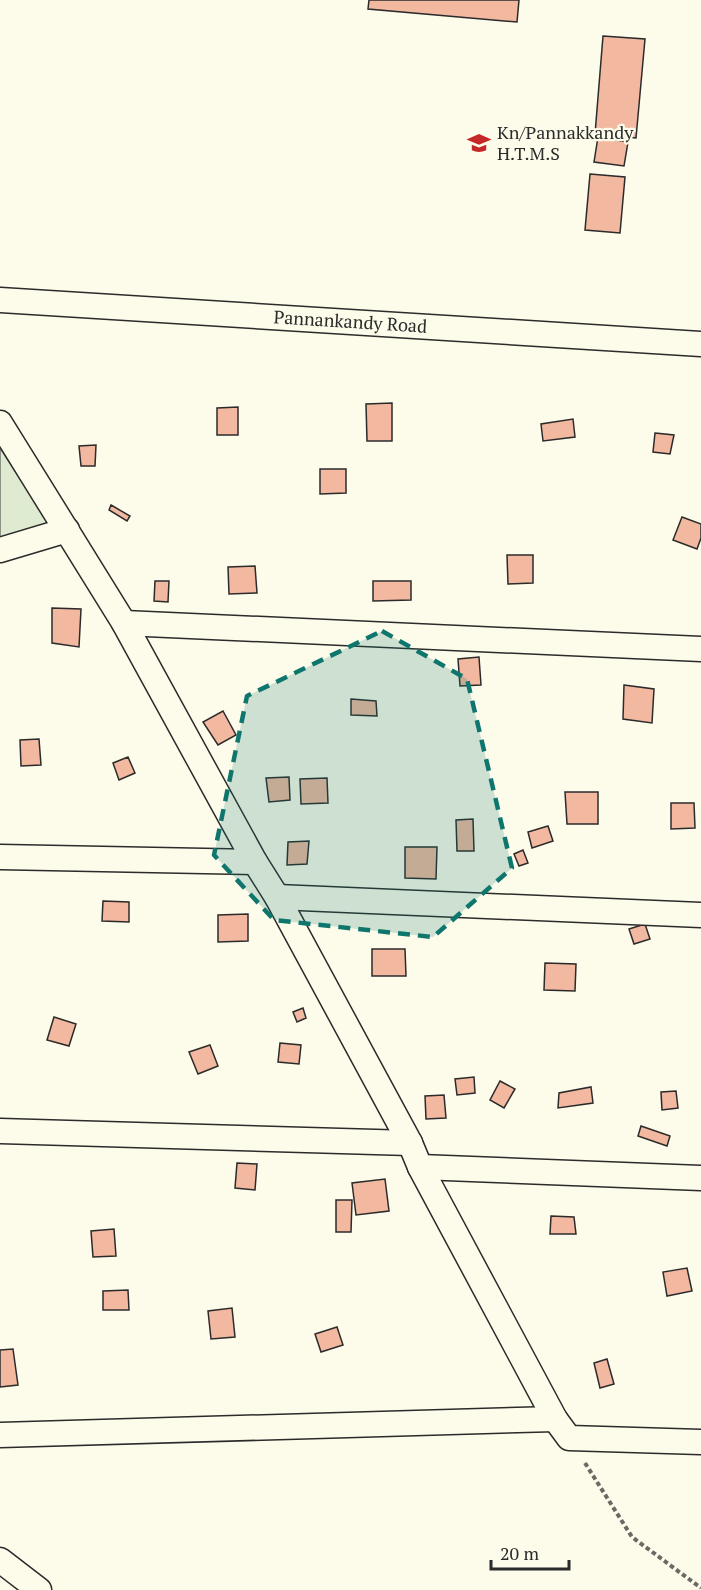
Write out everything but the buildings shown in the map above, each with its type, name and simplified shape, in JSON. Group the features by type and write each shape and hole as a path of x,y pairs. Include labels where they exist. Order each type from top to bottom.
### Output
{"street":[{"name":"Pannankandy Road","path":"0,300 701,344"},
{"path":"0,423 124,623 255,862 277,897 555,1419 569,1438 701,1442"},
{"path":"0,550 67,530"},
{"path":"124,623 701,649"},
{"path":"0,857 255,862"},
{"path":"277,897 701,915"},
{"path":"0,1131 410,1143"},
{"path":"420,1167 701,1178"},
{"path":"0,1435 555,1419"},
{"path":"0,1560 39,1590"}],"path":[{"path":"569,1438 632,1537 701,1588"}],"highlighted area":[{"path":"382,631 467,679 512,868 433,937 274,920 214,855 247,696"}],"green space":[{"path":"0,448 49,523 0,539"}],"place":[{"name":"Kn/Pannakkandy H.T.M.S","path":"479,143"}]}
